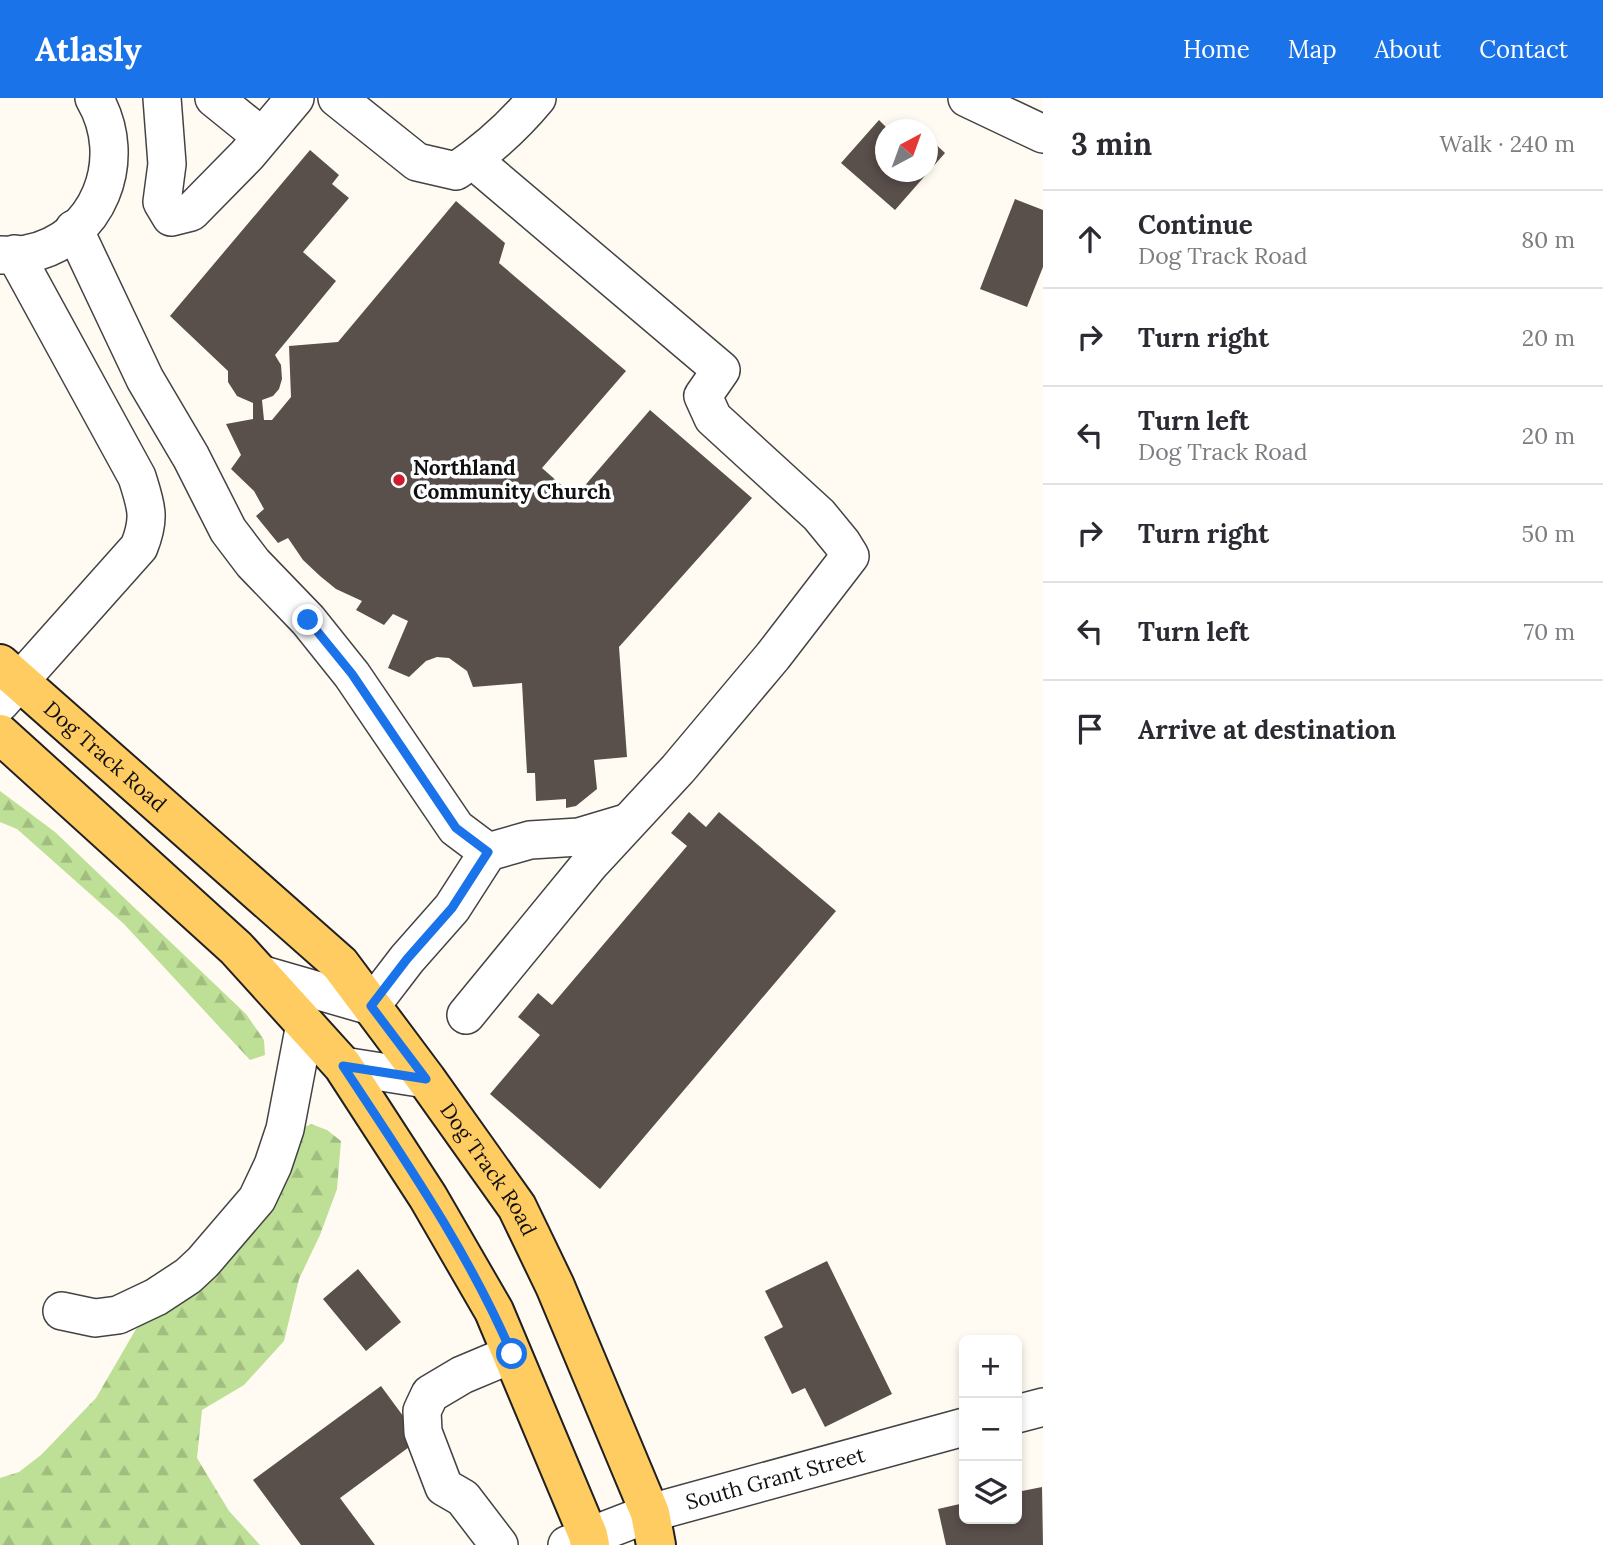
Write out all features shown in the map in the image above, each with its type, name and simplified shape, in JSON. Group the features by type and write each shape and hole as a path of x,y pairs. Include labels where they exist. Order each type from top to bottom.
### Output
{"main road":[{"name":"Dog Track Road","path":"6,683 340,964 517,1207 555,1286 653,1529"},
{"path":"0,733 236,948 343,1066 428,1196 494,1311 582,1542"}],"street":[{"path":"6,683 139,547 147,528 148,516 137,477 8,255 27,254 61,241 87,218 105,186 111,151 104,115 94,98"},
{"path":"162,98 167,164 162,202 171,217 191,212 247,155 295,98"},
{"path":"214,98 261,136"},
{"path":"337,98 417,163 456,171 518,121 537,98"},
{"path":"967,98 1043,134"},
{"path":"466,1015 589,865 678,769 773,656 850,556 819,516 713,418 703,396 721,370 485,171 475,158"},
{"path":"74,229 145,379 191,457 228,530 352,674 456,828 488,852"},
{"path":"260,974 371,1006 407,959 452,908 488,852 530,840 579,837 627,822"},
{"path":"62,1311 95,1318 118,1315 148,1302 188,1276 257,1199 273,1165 285,1129 305,1024"},
{"path":"343,1066 426,1079"},
{"path":"499,1545 463,1498 444,1487 423,1432 422,1410 430,1394 463,1375 512,1354"},
{"path":"1022,1413 1043,1407"},
{"name":"South Grant Street","path":"582,1542 653,1529 959,1429"}],"green space":[{"path":"0,791 55,832 246,1014 264,1040 265,1055 250,1060 124,924 17,829 0,822"},
{"path":"311,1124 327,1130 341,1141 337,1189 320,1235 299,1279 284,1341 244,1385 202,1410 197,1458 229,1511 260,1545 0,1545 0,1478 19,1472 41,1455 96,1398 136,1329 206,1274 296,1131"}],"building":[{"path":"875,125 875,182 920,182 895,210 841,163"},
{"path":"938,146 945,153 938,161"},
{"name":"Northland Community Church","path":"310,150 339,175 332,184 349,198 303,252 336,281 275,355 281,365 282,379 273,396 262,400 264,420 272,420 291,397 289,346 338,342 456,201 505,243 499,263 626,371 542,468 575,497 650,410 752,498 619,647 627,757 594,760 597,789 576,806 566,808 566,799 536,801 535,773 527,773 522,683 473,687 467,671 449,658 437,657 426,661 409,677 388,668 408,621 393,614 384,625 356,610 362,601 336,589 320,576 303,560 288,538 278,543 256,516 264,509 254,491 231,469 241,455 226,424 253,419 253,403 237,396 228,382 228,371 170,316"},
{"path":"1015,199 1043,210 1043,267 1027,307 980,289"},
{"path":"689,812 706,827 719,812 836,911 600,1189 490,1094 540,1035 518,1017 538,993 552,1005 687,846 671,833"},
{"path":"827,1261 892,1394 825,1427 805,1388 792,1394 764,1337 783,1327 765,1291"},
{"path":"358,1269 401,1322 366,1351 323,1299"},
{"path":"381,1386 420,1439 340,1498 375,1545 301,1545 253,1480"},
{"path":"1042,1487 1043,1545 946,1545 938,1509 959,1504 959,1524 1022,1524 1022,1491"}],"place":[{"name":"Northland Community Church","path":"399,480"}],"route":[{"path":"308,620 352,674 456,828 488,852 452,908 407,959 371,1006 426,1079 343,1066 428,1196 494,1311 512,1354"}]}
